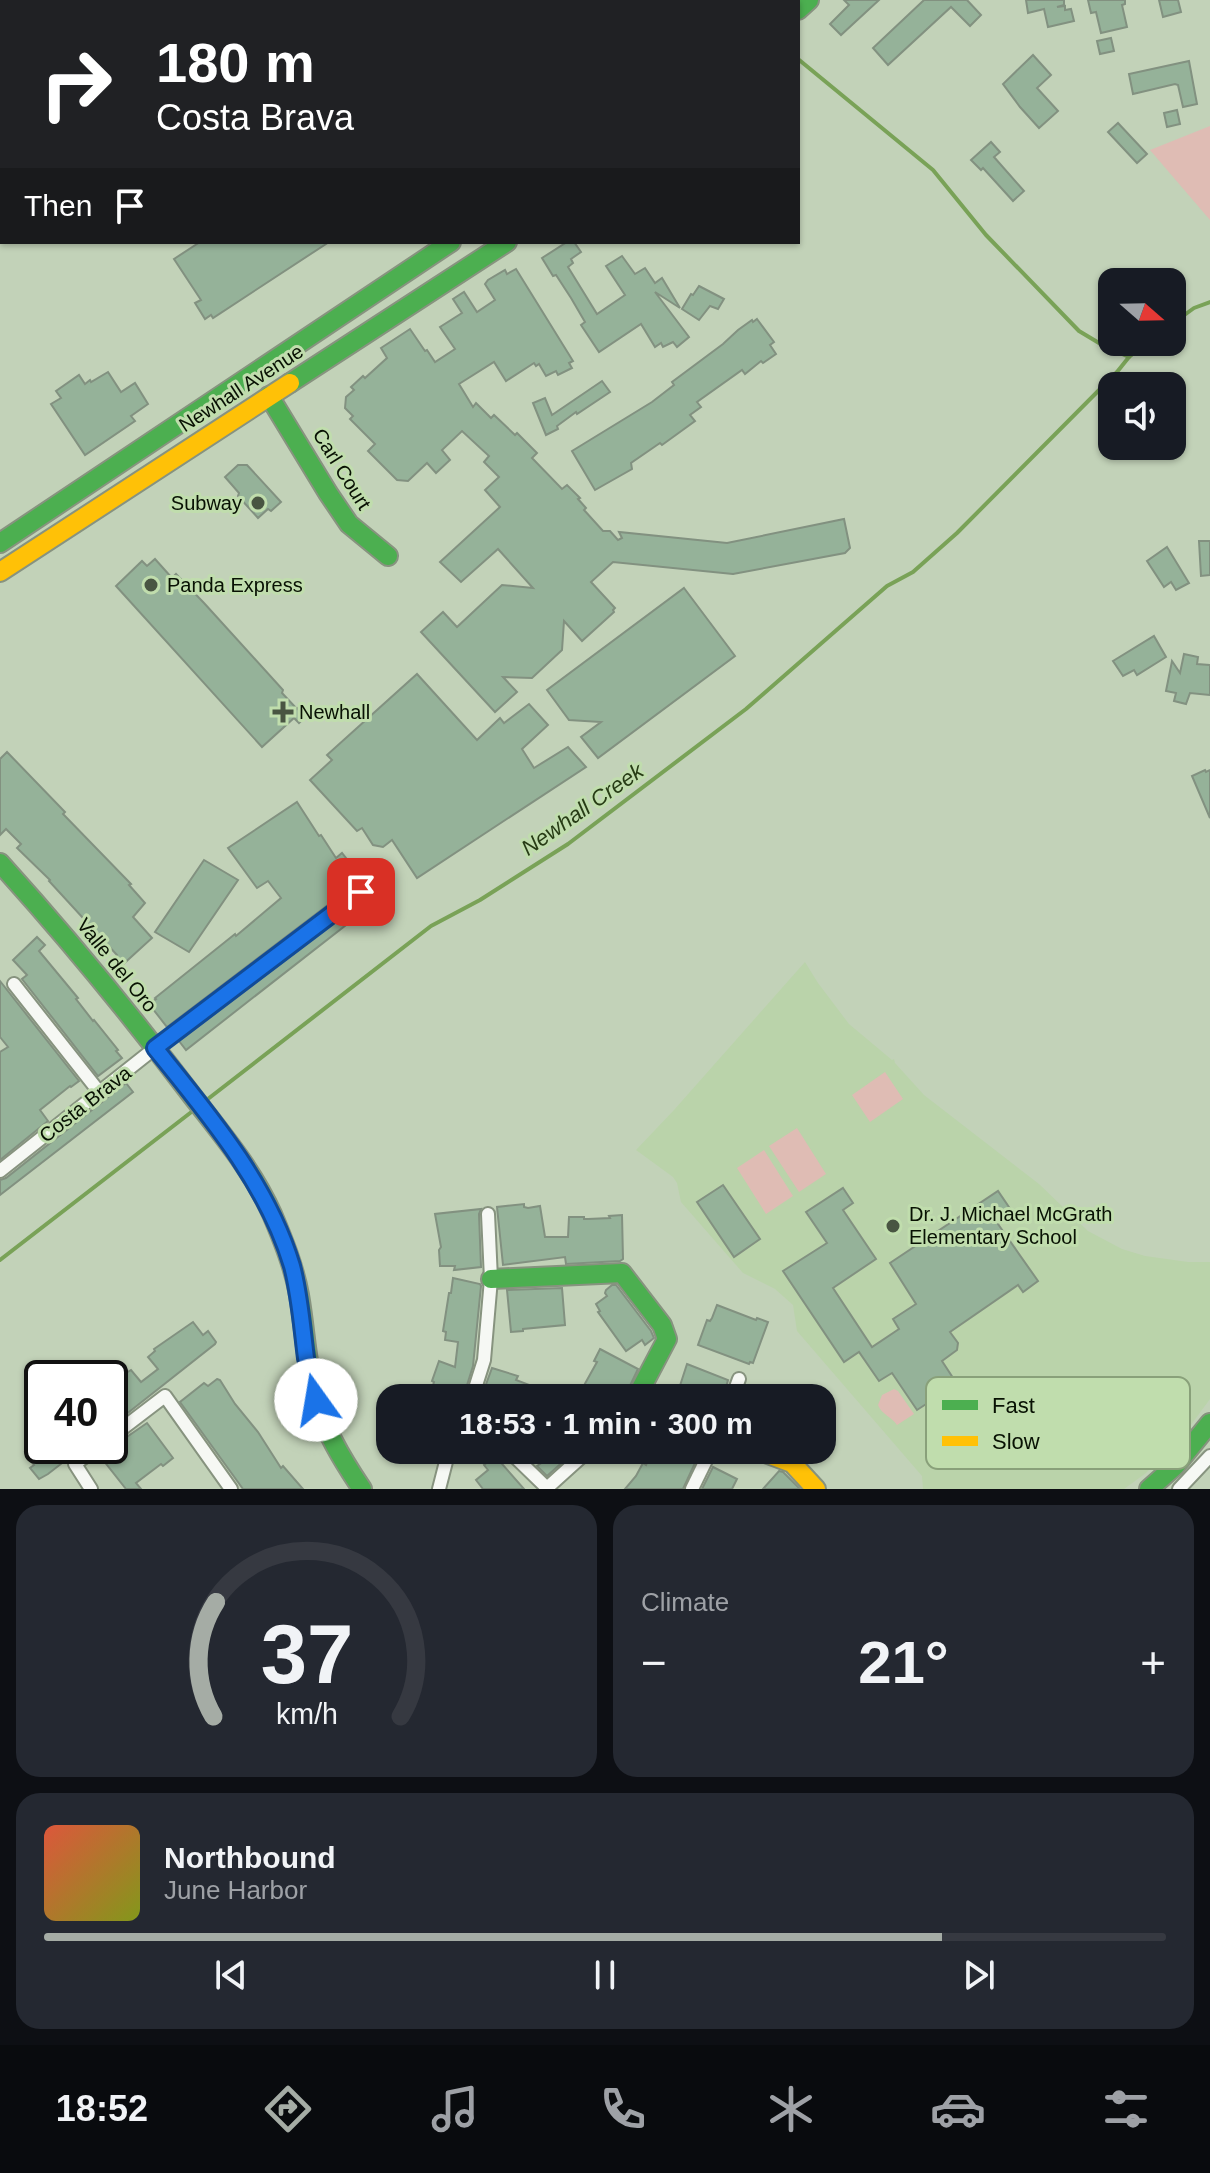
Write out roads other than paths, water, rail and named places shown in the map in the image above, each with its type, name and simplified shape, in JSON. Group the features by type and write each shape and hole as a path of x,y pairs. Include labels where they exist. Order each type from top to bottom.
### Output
{"street":[{"name":"Newhall Avenue","path":"0,543 448,244"},
{"name":"Newhall Avenue","path":"0,572 504,244"},
{"name":"Carl Court","path":"269,396 351,526 388,556"},
{"path":"18,531 32,551"},
{"name":"Valle del Oro","path":"0,863 58,927 174,1071 247,1168 266,1201 282,1239 299,1295 316,1400 333,1440 362,1489"},
{"name":"Costa Brava","path":"0,1171 155,1048 361,892"},
{"path":"14,984 100,1093"},
{"path":"476,1384 484,1360 491,1279 488,1214"},
{"path":"491,1279 622,1273 662,1325 667,1339 643,1384"},
{"path":"737,1384 739,1379"},
{"path":"128,1424 165,1396 231,1489"},
{"path":"1190,1448 1210,1423"},
{"path":"1179,1489 1210,1456"},
{"path":"75,1464 91,1489"},
{"path":"439,1489 445,1464"},
{"path":"522,1464 547,1488 574,1464"},
{"path":"692,1489 704,1464"},
{"path":"793,1464 816,1489"},
{"path":"1149,1489 1172,1469"}],"waterway":[{"path":"800,61 933,170 986,235 1079,331 1129,357"},
{"name":"Newhall Creek","path":"1186,314 1210,302"},
{"name":"Newhall Creek","path":"204,1102 431,926 480,900 568,844 746,709 887,586 913,572 957,533 1130,356"},
{"name":"Newhall Creek","path":"0,1260 194,1110"}],"place":[{"name":"Subway","path":"258,503"},
{"name":"Panda Express","path":"151,585"},
{"name":"Newhall","path":"283,712"},
{"name":"Dr. J. Michael McGrath Elementary School","path":"893,1226"}]}
